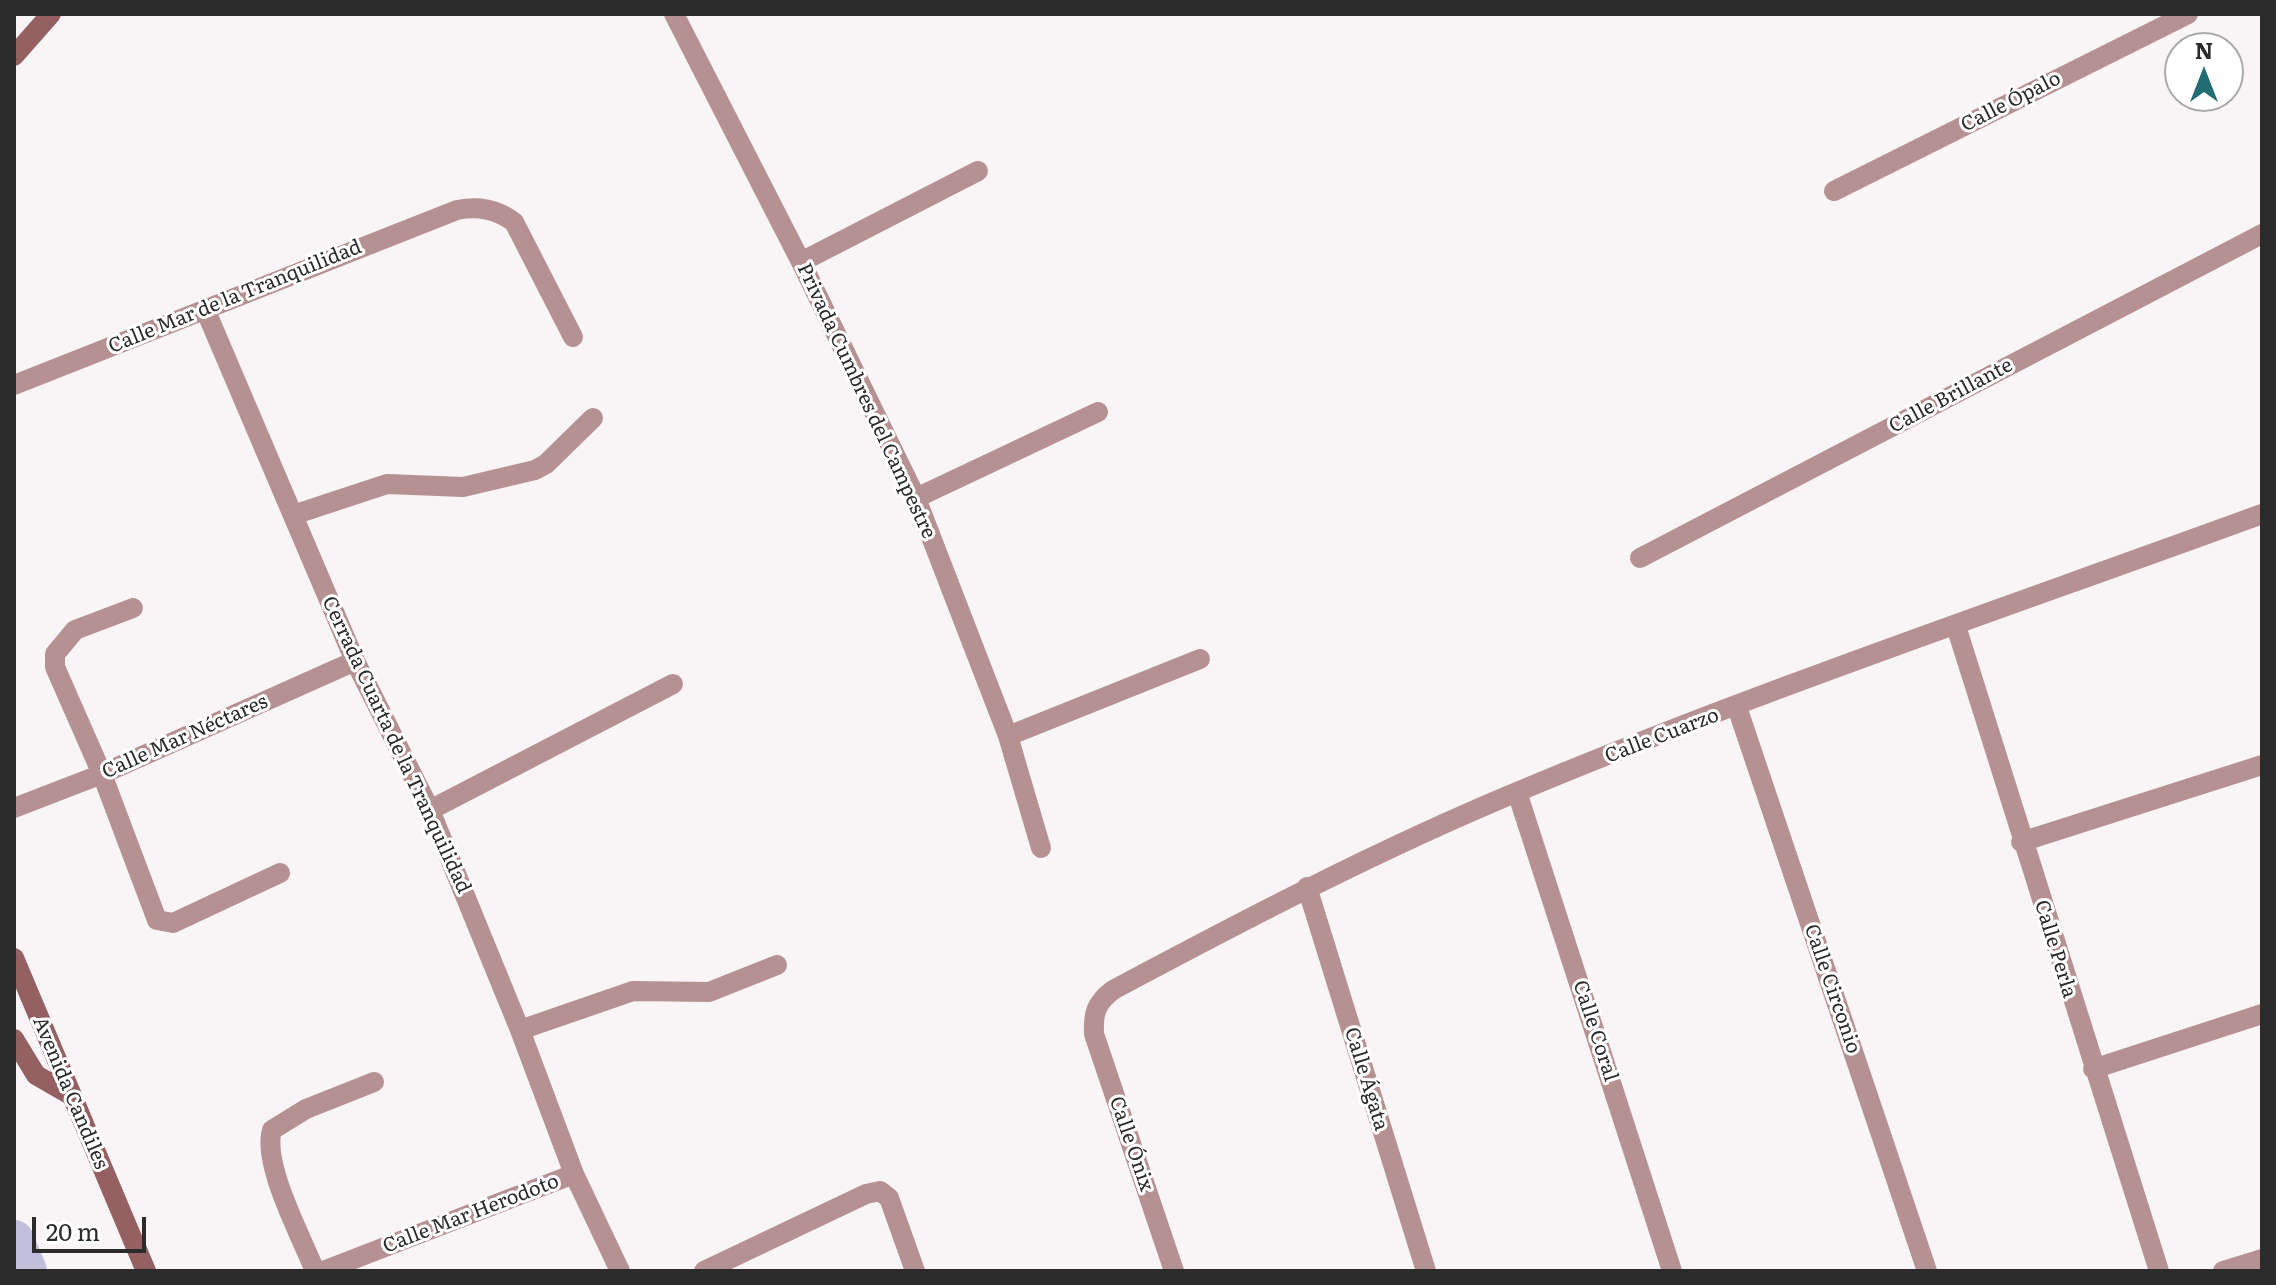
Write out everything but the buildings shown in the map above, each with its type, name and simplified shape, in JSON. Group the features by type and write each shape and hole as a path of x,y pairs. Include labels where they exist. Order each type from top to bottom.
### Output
{"main road":[{"path":"14,56 51,14"},
{"name":"Avenida Candiles","path":"14,958 146,1271"},
{"path":"14,1039 36,1075 69,1094"}],"street":[{"name":"Privada Cumbres del Campestre","path":"674,14 801,262 916,498 1008,736 1041,848"},
{"name":"Calle Ópalo","path":"1834,191 2188,14"},
{"path":"801,262 978,171"},
{"name":"Calle Mar de la Tranquilidad","path":"14,385 457,210 489,209 514,222 573,337"},
{"name":"Calle Brillante","path":"1640,558 2262,234"},
{"name":"Cerrada Cuarta de la Tranquilidad","path":"205,309 355,661 430,810 520,1030 574,1174 620,1271"},
{"path":"916,498 1098,412"},
{"path":"293,515 397,482 463,487 535,470 546,464 593,418"},
{"name":"Calle Cuarzo","path":"1093,1017 1099,1001 1113,990 1307,887 1517,792 1737,707 2262,514"},
{"path":"133,608 75,630 55,654 60,680 102,774 157,920 173,923 280,873"},
{"name":"Calle Perla","path":"1956,626 2021,842 2159,1271"},
{"path":"1008,736 1200,659"},
{"name":"Calle Mar Néctares","path":"14,808 102,774 355,661"},
{"path":"430,810 673,684"},
{"name":"Calle Circonio","path":"1737,707 1927,1271"},
{"path":"2021,842 2262,765"},
{"name":"Calle Coral","path":"1517,792 1672,1271"},
{"name":"Calle Ágata","path":"1307,887 1426,1271"},
{"path":"520,1030 633,991 709,992 777,965"},
{"path":"2093,1069 2262,1014"},
{"name":"Calle Ónix","path":"1093,1017 1100,1052 1174,1271"},
{"path":"315,1271 274,1169 268,1144 272,1130 306,1109 374,1082"},
{"name":"Calle Mar Herodoto","path":"323,1271 574,1174"},
{"path":"704,1271 866,1194 880,1191 889,1198 915,1271"},
{"path":"2223,1271 2262,1259"}],"waterway":[{"path":"14,1240 27,1271"}]}
